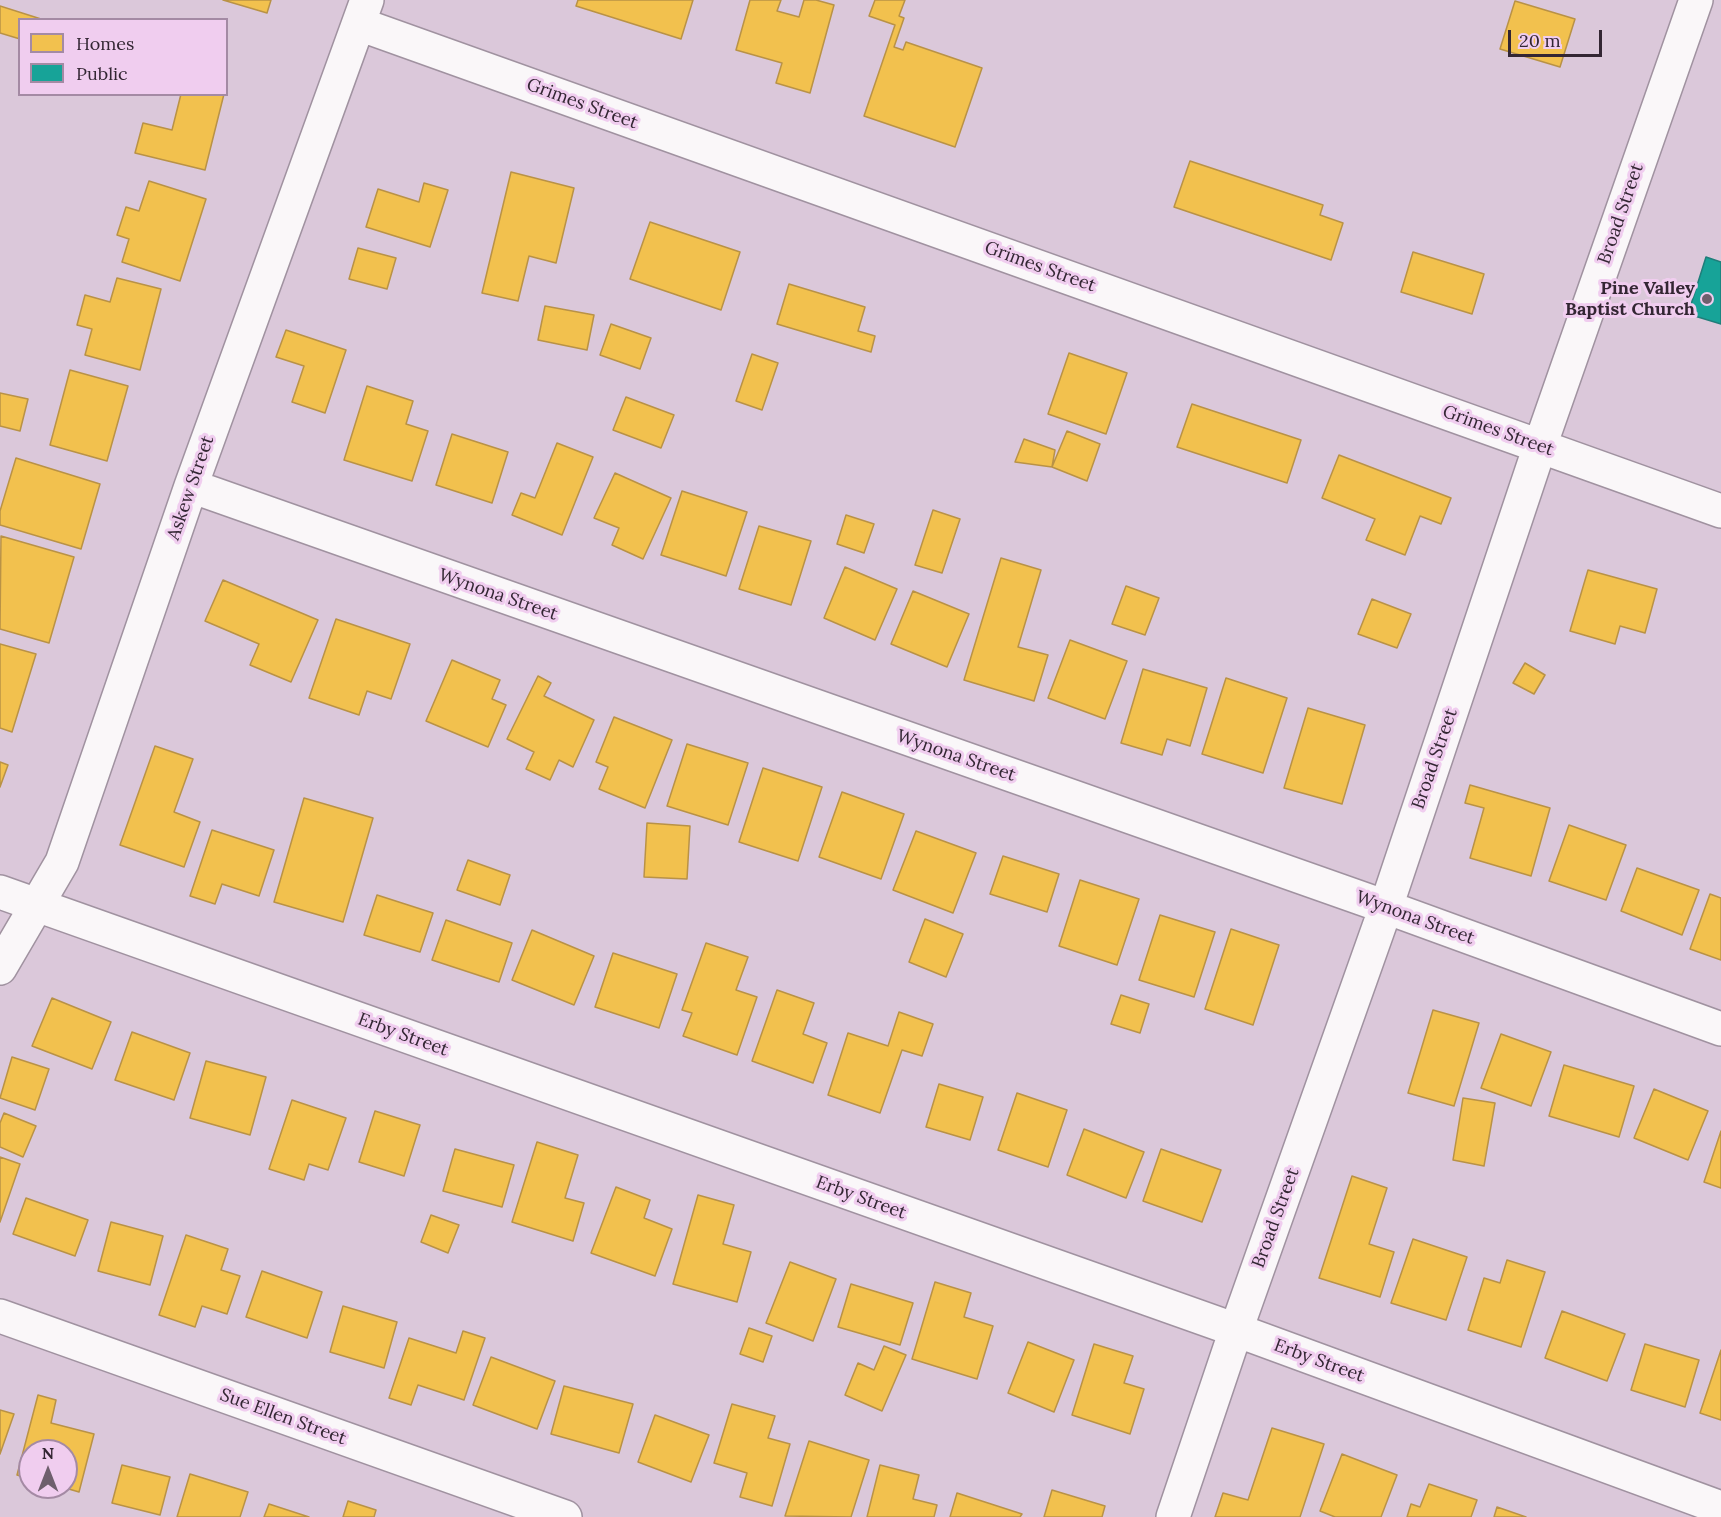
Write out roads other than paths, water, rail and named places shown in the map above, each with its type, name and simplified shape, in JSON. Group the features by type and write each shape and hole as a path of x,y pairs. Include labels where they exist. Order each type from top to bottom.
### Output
{"street":[{"name":"Broad Street","path":"1173,1517 1236,1330 1386,907 1540,446 1696,0"},
{"name":"Grimes Street","path":"363,12 1721,511"},
{"name":"Askew Street","path":"0,968 62,862 191,486 363,12"},
{"name":"Wynona Street","path":"191,486 1386,907 1721,1029"},
{"name":"Erby Street","path":"0,892 1236,1330 1721,1508"},
{"name":"Sue Ellen Street","path":"0,1316 565,1517"}],"place":[{"name":"Pine Valley Baptist Church","path":"1707,299"}]}
